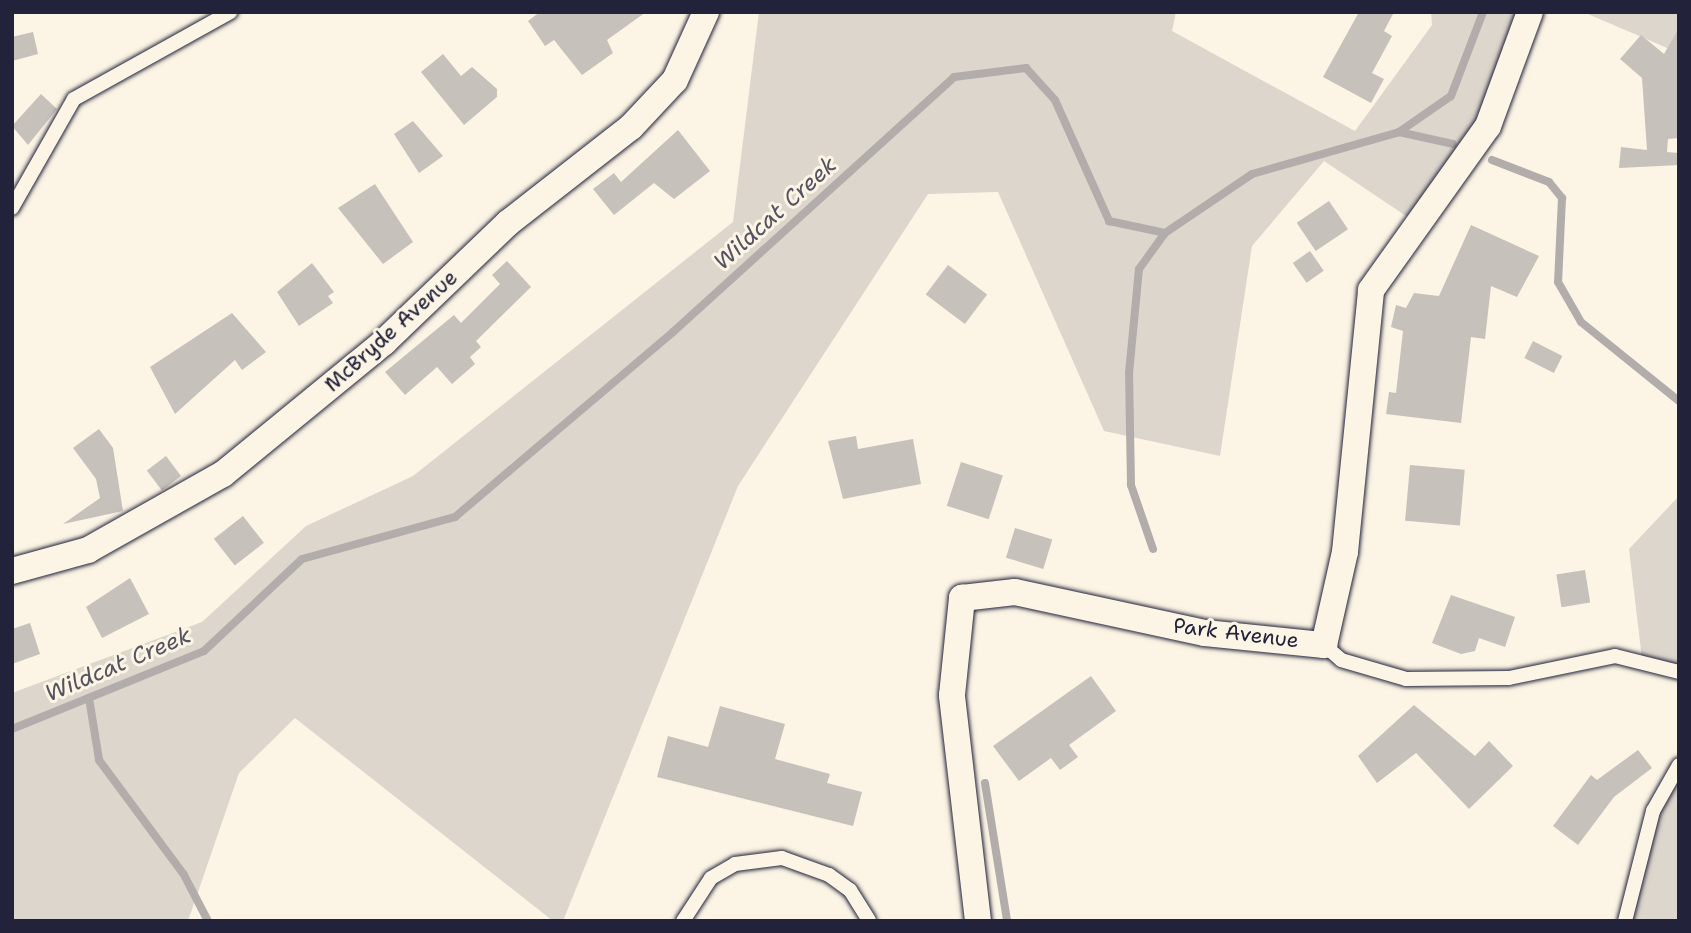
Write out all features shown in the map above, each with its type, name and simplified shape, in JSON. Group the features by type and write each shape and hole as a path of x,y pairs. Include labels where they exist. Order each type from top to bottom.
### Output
{"street":[{"name":"McBryde Avenue","path":"12,571 88,550 223,474 384,342 508,223 631,127 675,80 706,12"},
{"name":"Park Avenue","path":"978,921 952,695 962,598 1015,592 1205,633 1324,645 1345,552 1371,290 1488,126 1530,12"}],"lane":[{"path":"12,208 74,99 230,12"},
{"path":"1324,645 1341,660 1406,679 1509,678 1615,656 1679,672"},
{"path":"1625,921 1653,811 1679,765"},
{"path":"683,921 711,878 735,864 782,858 829,875 850,890 869,921"}],"shaded area":[{"path":"759,12 1176,12 1172,31 1355,131 1432,25 1431,12 1527,12 1488,126 1418,224 1324,161 1252,246 1220,456 1104,431 998,192 928,194 738,486 563,921 553,921 295,718 239,773 188,921 12,921 12,693 202,622 306,526 413,476 733,222"},
{"path":"1583,12 1679,12 1679,53"},
{"path":"1679,496 1679,672 1642,659 1629,549"},
{"path":"1679,765 1679,921 1625,921 1632,877"}],"building":[{"path":"540,12 646,12 607,40 613,53 582,75 554,40 545,46 528,21"},
{"path":"1359,12 1394,12 1384,31 1392,36 1372,73 1384,79 1371,103 1323,77"},
{"path":"1679,28 1679,138 1668,139 1667,152 1679,153 1679,165 1619,168 1621,147 1647,150 1642,78 1620,59 1641,35 1664,54"},
{"path":"33,32 38,54 12,61 12,37"},
{"path":"443,54 461,76 472,67 497,89 497,97 464,125 421,72"},
{"path":"41,94 57,109 28,145 12,126"},
{"path":"413,121 443,156 419,173 394,134"},
{"path":"678,130 710,171 674,199 654,183 614,215 593,189 614,173 621,182"},
{"path":"375,184 413,242 383,264 338,208"},
{"path":"1329,201 1348,229 1316,251 1297,223"},
{"path":"1471,225 1539,256 1517,297 1491,286 1485,339 1471,337 1461,423 1386,414 1389,392 1396,393 1403,331 1391,327 1396,305 1406,308 1414,293 1439,296"},
{"path":"1310,251 1324,271 1307,283 1293,263"},
{"path":"507,261 531,287 476,341 481,347 470,357 475,364 452,384 437,367 405,395 385,372 454,315 461,323 500,284 492,275"},
{"path":"312,263 334,292 328,296 333,303 299,326 277,292"},
{"path":"948,265 987,294 965,324 926,295"},
{"path":"232,313 266,352 242,370 235,360 175,414 150,367"},
{"path":"1533,341 1562,356 1554,373 1524,358"},
{"path":"99,429 113,448 123,511 63,524 100,498 96,479 73,448"},
{"path":"856,436 858,449 913,439 921,484 843,499 828,441"},
{"path":"166,456 181,476 162,490 147,470"},
{"path":"961,462 1003,476 989,519 947,506"},
{"path":"1410,465 1465,470 1460,526 1405,521"},
{"path":"243,516 264,543 235,566 214,539"},
{"path":"1015,528 1052,539 1043,569 1006,558"},
{"path":"1585,570 1590,603 1562,607 1556,575"},
{"path":"130,578 149,614 102,638 86,607"},
{"path":"1451,595 1515,617 1505,647 1479,638 1475,651 1461,654 1432,643"},
{"path":"30,623 40,654 12,664 12,629"},
{"path":"1091,676 1116,711 1069,745 1078,757 1060,770 1051,758 1019,781 993,746"},
{"path":"1414,705 1475,756 1489,741 1513,766 1469,809 1416,753 1377,783 1358,756"},
{"path":"720,706 785,724 775,759 830,774 827,783 862,792 853,826 657,777 668,736 708,747"},
{"path":"1638,750 1652,768 1614,797 1578,845 1553,826 1591,775 1597,780"}],"waterway":[{"name":"Wildcat Creek","path":"12,729 204,651 302,559 455,517 673,332 954,77 1026,68 1055,100 1109,221 1165,233 1252,174 1399,132 1451,96 1483,12"},
{"path":"1399,132 1453,144"},
{"path":"1492,160 1549,182 1562,198 1558,282 1581,322 1679,401"},
{"path":"1153,549 1131,485 1129,373 1139,269 1165,233"},
{"path":"89,698 99,760 184,875 208,921"},
{"path":"985,783 1007,921"}]}
